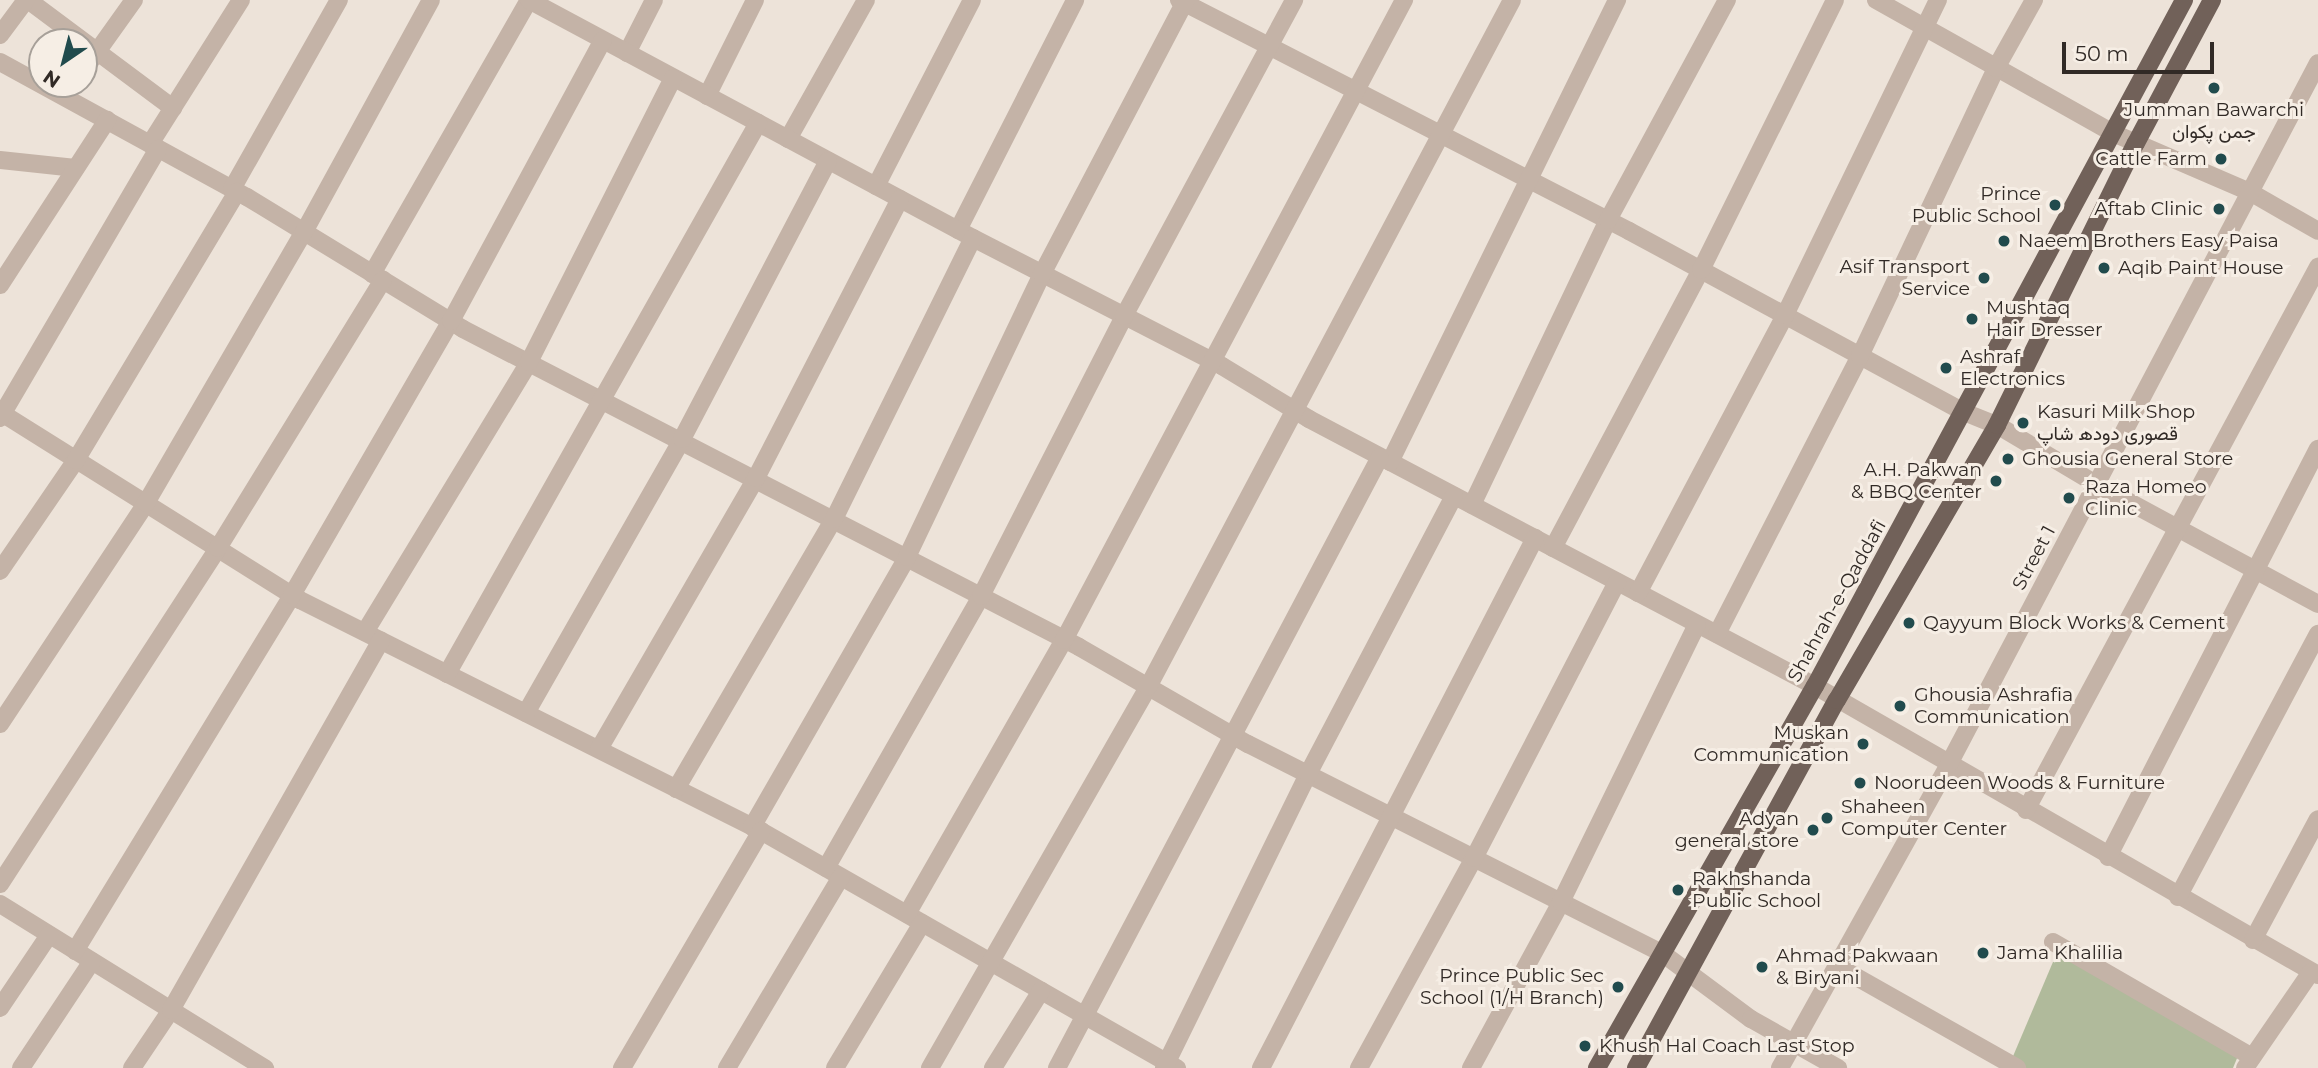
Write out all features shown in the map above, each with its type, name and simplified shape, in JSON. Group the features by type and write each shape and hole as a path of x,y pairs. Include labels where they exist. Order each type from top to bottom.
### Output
{"main road":[{"name":"Shahrah-e-Qaddafi","path":"1597,1068 1815,686 2184,0"},
{"path":"1636,1068 1837,700 1997,425 2136,143 2212,0"}],"street":[{"path":"0,35 27,0 65,28"},
{"path":"98,50 134,0"},
{"path":"242,0 173,108 1,415 292,595 757,829 1170,1066 1308,774 1454,496"},
{"path":"0,571 76,460 234,190 339,0"},
{"path":"0,724 146,503 304,232 431,0"},
{"path":"0,884 218,548 378,277 529,0 556,6 603,40 673,78 965,234 1212,361 1296,412 1815,686 2026,810 2315,974 2248,1063 2053,942"},
{"path":"627,53 654,0"},
{"path":"707,96 755,0"},
{"path":"788,139 866,0"},
{"path":"876,186 972,0"},
{"path":"676,789 834,519 1075,0"},
{"path":"727,1068 981,596 1124,316 1294,0"},
{"path":"835,1068 1405,0"},
{"path":"930,1068 1148,687 1296,412 1439,133 1512,0"},
{"path":"1058,1068 1083,1015 1385,459 1617,0"},
{"path":"1472,505 1608,220 1727,0"},
{"path":"1553,548 1701,270 1835,0"},
{"path":"1876,0 2113,133 2250,192 2318,230"},
{"path":"1638,593 1785,315 1938,0"},
{"path":"1717,634 1860,356 1996,68 2034,0"},
{"path":"622,1068 907,557 1042,274 1183,1 1608,220 1964,412 1997,425 2096,484 2318,604"},
{"path":"75,951 292,595 451,321 603,40"},
{"path":"98,52 173,108"},
{"path":"0,62 28,73"},
{"name":"Street 1","path":"1780,1068 1949,764 2318,63"},
{"path":"365,632 529,362 673,78"},
{"path":"79,98 107,120 234,190 451,321 981,596 1308,774 1662,953 1751,1019 1838,1068"},
{"path":"0,285 107,120"},
{"path":"447,674 758,123"},
{"path":"0,160 76,168"},
{"path":"526,713 682,439 828,161"},
{"path":"599,750 756,478 900,199"},
{"path":"2026,810 2318,267"},
{"path":"2108,856 2318,449"},
{"path":"1261,1068 1535,538"},
{"path":"1359,1068 1474,858 1617,582"},
{"path":"1471,1068 1561,902 1697,624"},
{"path":"2178,897 2318,634"},
{"path":"132,1068 171,1010 382,640"},
{"path":"2253,940 2318,819"},
{"path":"0,904 171,1010 240,1062 265,1068"},
{"path":"0,1007 49,935"},
{"path":"21,1068 92,961"},
{"path":"1837,966 2017,1068"},
{"path":"993,1068 1041,991"}],"green space":[{"path":"2061,943 2240,1051 2233,1068 2024,1068 2011,1061"}],"place":[{"name":"Jumman Bawarchi جمن پکوان","path":"2214,88"},
{"name":"Cattle Farm","path":"2221,159"},
{"name":"Prince Public School","path":"2055,205"},
{"name":"Aftab Clinic","path":"2219,209"},
{"name":"Naeem Brothers Easy Paisa","path":"2004,241"},
{"name":"Aqib Paint House","path":"2104,268"},
{"name":"Asif Transport Service","path":"1984,278"},
{"name":"Mushtaq Hair Dresser","path":"1972,319"},
{"name":"Ashraf Electronics","path":"1946,368"},
{"name":"Kasuri Milk Shop قصوری دودھ شاپ","path":"2023,423"},
{"name":"Ghousia General Store","path":"2008,459"},
{"name":"A.H. Pakwan & BBQ Center","path":"1996,481"},
{"name":"Raza Homeo Clinic","path":"2069,498"},
{"name":"Qayyum Block Works & Cement","path":"1909,623"},
{"name":"Ghousia Ashrafia Communication","path":"1900,706"},
{"name":"Muskan Communication","path":"1863,744"},
{"name":"Noorudeen Woods & Furniture","path":"1860,783"},
{"name":"Shaheen Computer Center","path":"1827,818"},
{"name":"Adyan general store","path":"1813,830"},
{"name":"Rakhshanda Public School","path":"1678,890"},
{"name":"Jama Khalilia","path":"1983,953"},
{"name":"Ahmad Pakwaan & Biryani","path":"1762,967"},
{"name":"Prince Public Sec School (1/H Branch)","path":"1618,987"},
{"name":"Khush Hal Coach Last Stop","path":"1585,1046"}]}
